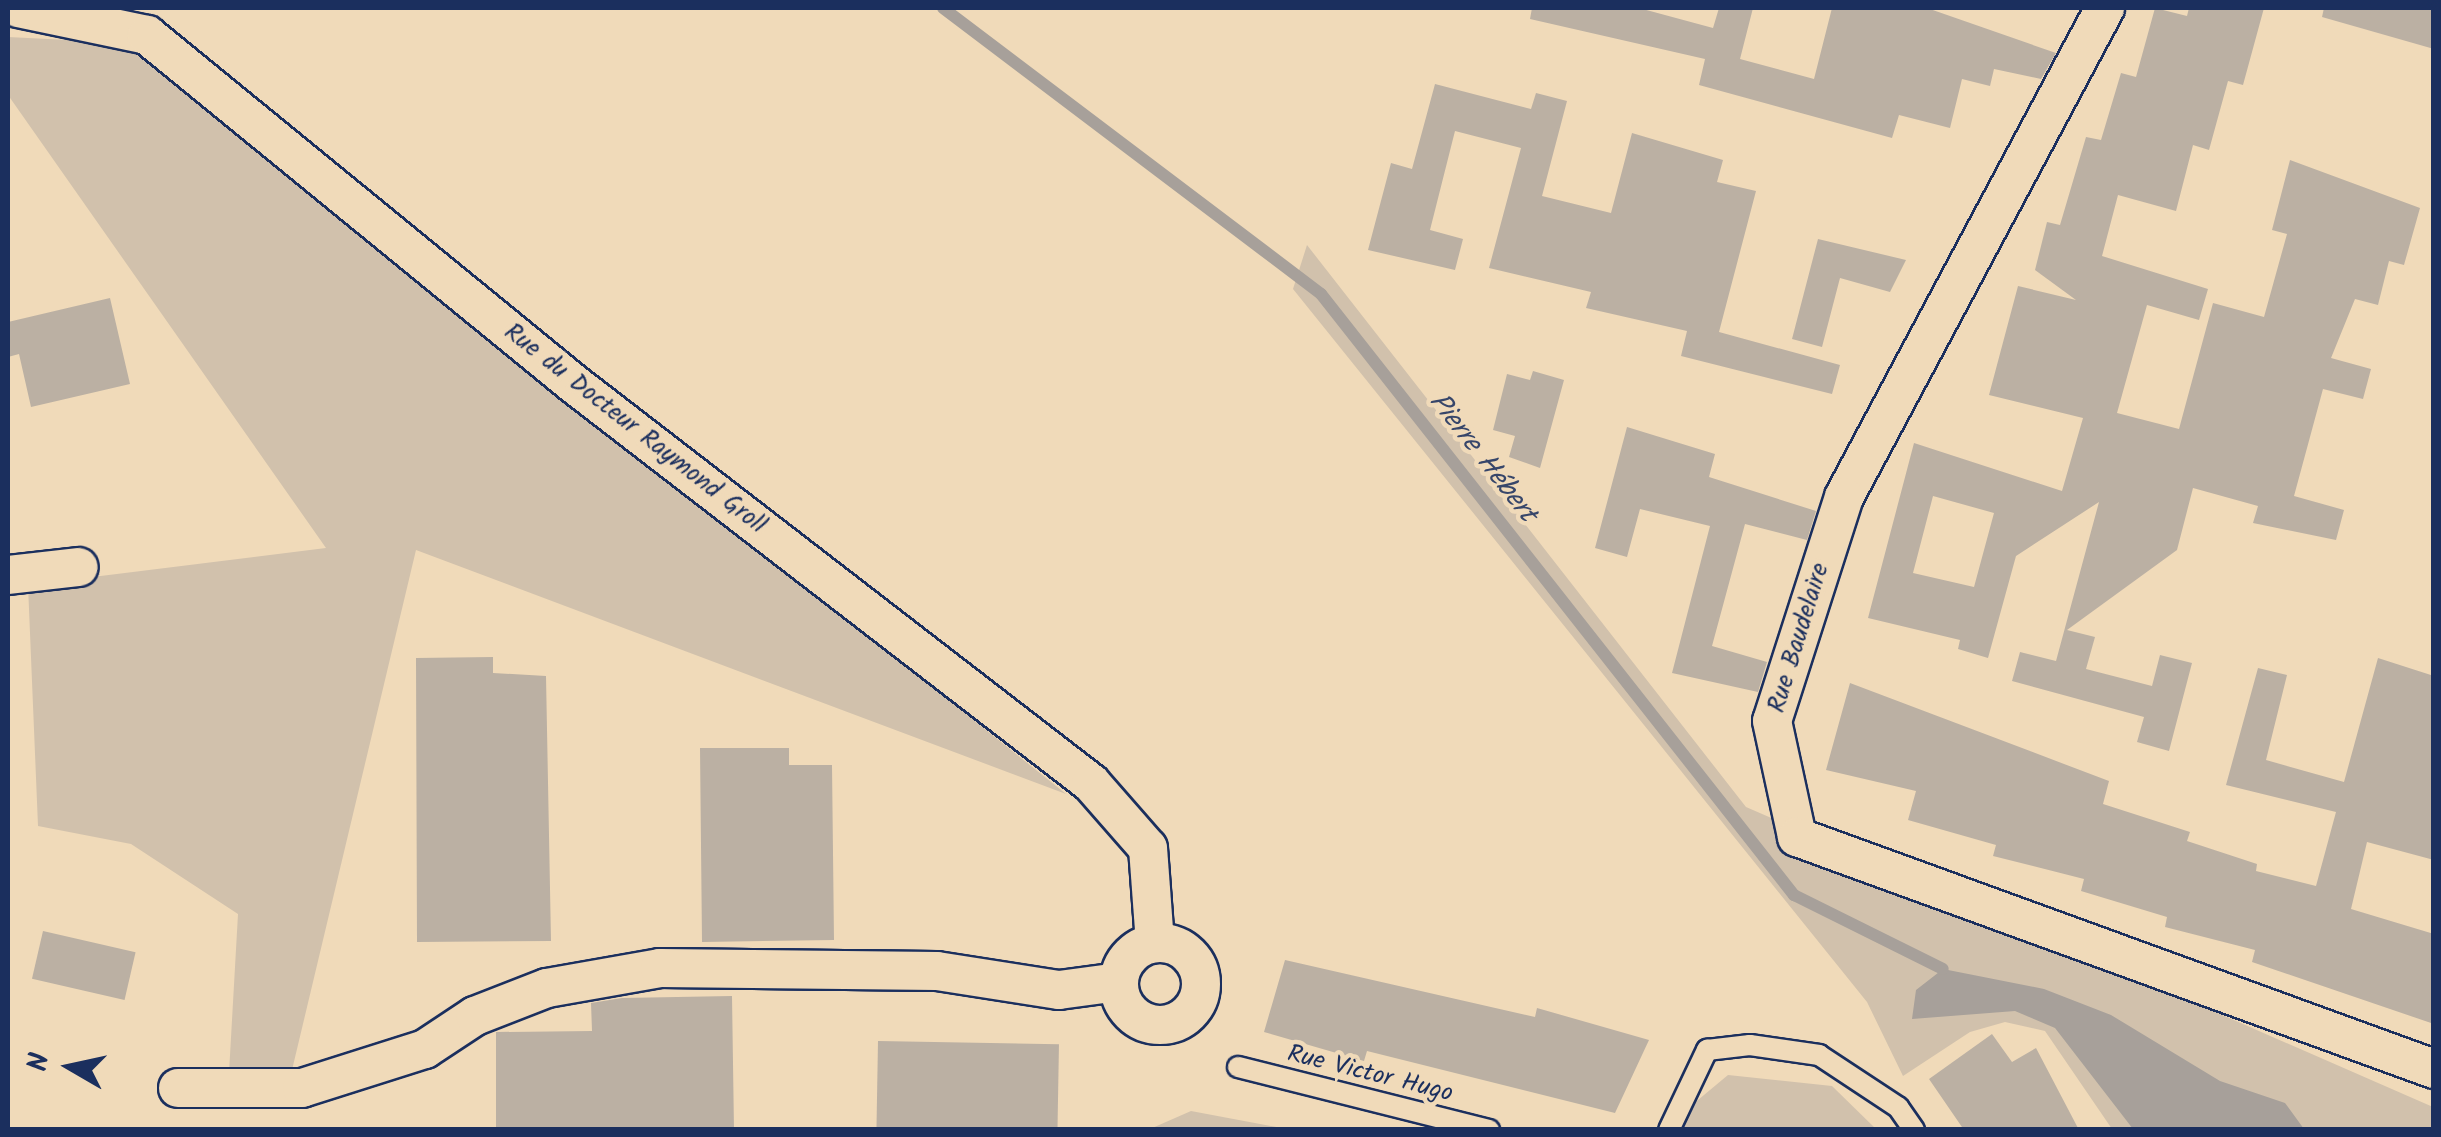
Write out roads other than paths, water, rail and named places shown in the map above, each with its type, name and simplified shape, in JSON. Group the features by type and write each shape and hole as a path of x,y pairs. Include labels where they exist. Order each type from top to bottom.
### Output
{"street":[{"name":"Rue du Docteur Raymond Groll","path":"18,8 148,35 574,384 1091,782 1148,848 1155,943"},
{"name":"Rue Baudelaire","path":"2104,8 1844,497 1772,721 1796,837 2434,1068"},
{"path":"8,575 79,567"},
{"path":"1155,943 1179,948 1197,966 1200,990 1190,1013 1145,1023 1123,1004 1118,982 1127,959 1155,943"},
{"path":"178,1088 302,1088 425,1049 475,1016 547,988 660,968 937,972 1059,990 1118,982"}],"lane":[{"path":"1669,1130 1708,1050 1750,1045 1819,1055 1898,1107 1914,1130"},
{"name":"Rue Victor Hugo","path":"1238,1067 1490,1130"}],"waterway":[{"name":"Pierre Hébert","path":"943,8 1321,294 1794,895 1943,969"}]}
